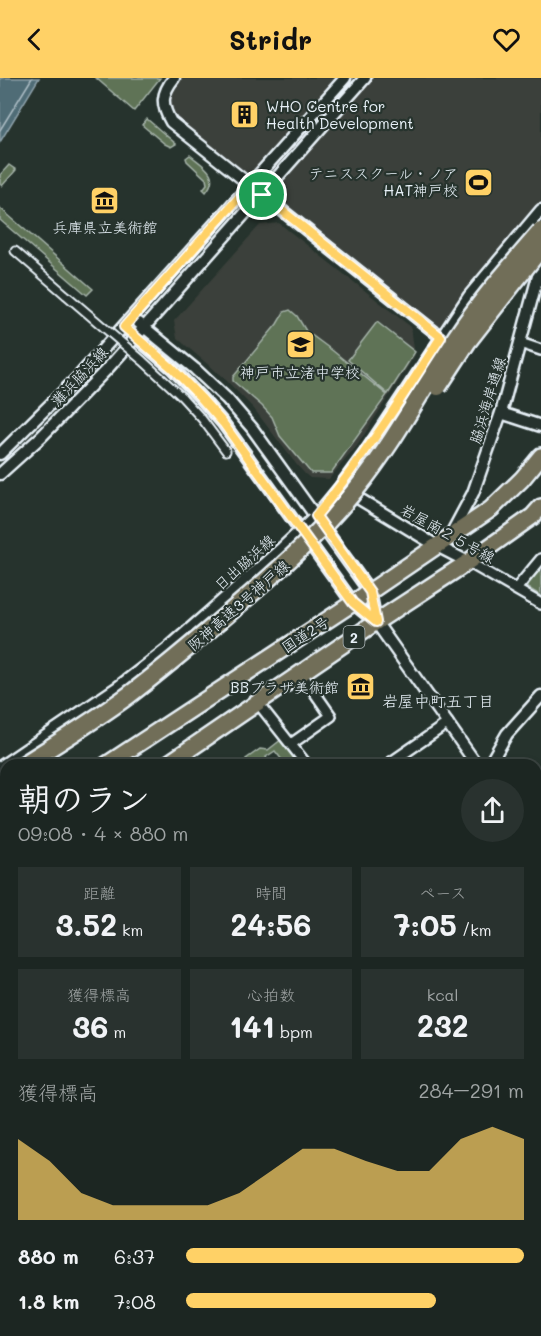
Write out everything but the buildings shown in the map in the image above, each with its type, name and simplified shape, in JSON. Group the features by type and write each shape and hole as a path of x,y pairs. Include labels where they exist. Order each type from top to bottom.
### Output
{"highway":[{"name":"阪神高速3号神戸線","path":"33,759 129,695 268,580 315,535 339,510 372,468 458,335 485,298 541,231"},
{"name":"阪神高速3号神戸線","path":"53,759 142,699 207,647 324,542 381,474 468,340 541,248"},
{"name":"国道2号","path":"117,759 491,509 522,479 541,456"},
{"name":"国道2号","path":"175,759 376,622 538,516"}],"street":[{"path":"174,78 166,87 163,99 164,111 171,122 441,337"},
{"name":"灘浜脇浜線","path":"0,454 80,376 345,78"},
{"name":"灘浜脇浜線","path":"0,474 81,397 365,78"},
{"name":"日出脇浜線","path":"12,759 118,687 167,649 316,516 371,445 469,296 541,210"},
{"path":"15,251 182,397 226,451"},
{"name":"脇浜海岸通線","path":"443,542 473,492 501,413 541,265"},
{"path":"133,317 195,369 227,399 252,428 370,592 376,622"},
{"path":"124,327 179,375 223,423 353,603 376,622 473,759"},
{"path":"520,343 540,348"},
{"path":"501,413 541,426"},
{"name":"岩屋南２５号線","path":"340,487 443,542 468,561 541,604"},
{"path":"516,589 541,559"},
{"path":"291,744 331,716 301,673"},
{"path":"492,759 507,734 541,696"},
{"path":"258,703 302,759"},
{"path":"396,759 448,723"}],"shaded area":[{"path":"174,78 541,78 541,210 441,337 171,122 167,87"},
{"name":"神戸市立渚中学校","path":"279,223 411,327 415,355 357,446 329,479 310,478 305,474 254,409 226,380 177,338 174,321 260,225"}],"green space":[{"path":"96,78 160,78 134,111"},
{"path":"147,119 176,144 171,147 165,144 142,125"},
{"path":"190,155 211,175 212,180 206,192 203,189 207,184 206,179 187,161 186,158"},
{"path":"9,165 16,170 2,186 0,175"},
{"path":"0,208 93,289 87,295 0,220"},
{"path":"290,310 297,316 306,331 387,395 331,473 311,473 280,436 272,417 233,381 233,377 277,324 284,312"},
{"path":"377,322 415,352 388,394 348,360"},
{"path":"541,563 541,596 522,584"},
{"path":"282,739 297,759 281,759 275,751 266,757 267,759 246,759 260,749 268,750"}],"water":[{"path":"0,78 39,78 0,142"}],"place":[{"name":"WHO Centre for Health Development","path":"245,115"},
{"name":"テニススクール・ノア HAT神戸校","path":"479,182"},
{"name":"兵庫県立美術館","path":"105,200"},
{"name":"神戸市立渚中学校","path":"300,345"},
{"name":"BBプラザ美術館","path":"360,687"}],"district":[{"name":"岩屋中町五丁目","path":"438,700"}],"route":[{"path":"250,185 262,195 441,337 365,453 316,516 370,592 376,622 353,603 223,423 172,368 124,327 250,185"}]}
